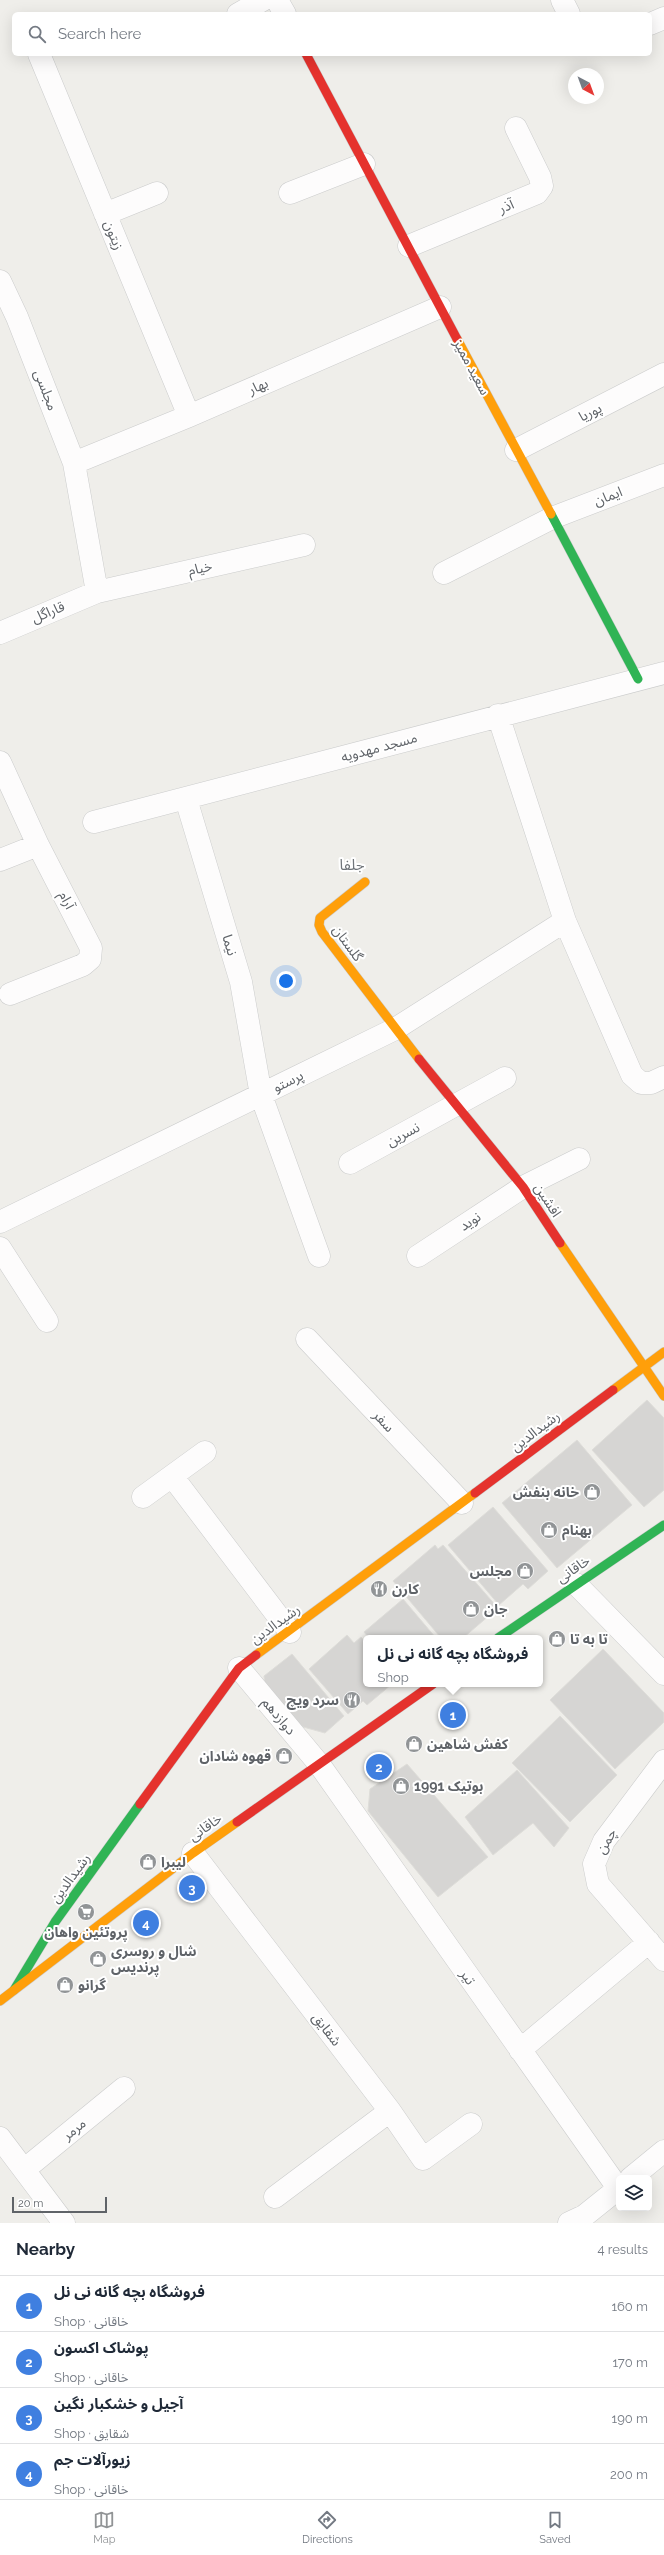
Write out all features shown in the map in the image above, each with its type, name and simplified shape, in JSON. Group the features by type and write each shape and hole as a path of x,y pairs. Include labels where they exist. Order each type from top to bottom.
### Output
{"street":[{"path":"241,12 262,0"},
{"path":"277,0 284,12"},
{"path":"562,0 568,12"},
{"path":"652,23 664,18"},
{"name":"زیتون","path":"40,56 189,416"},
{"name":"سعید ممیز","path":"307,56 638,679"},
{"name":"آذر","path":"408,246 537,193 542,186 540,177 516,128"},
{"path":"290,193 364,164"},
{"path":"105,214 157,193"},
{"name":"مجلسی","path":"0,281 9,322 74,463 96,592"},
{"name":"بهار","path":"74,463 189,416 440,307"},
{"name":"پوریا","path":"516,450 664,374"},
{"name":"ایمان","path":"444,573 552,518 664,475"},
{"name":"خیام","path":"96,592 304,545"},
{"name":"قاراگل","path":"0,633 96,592"},
{"name":"مسجد مهدویه","path":"94,822 186,799 498,715 664,673"},
{"path":"498,715 565,921 632,1075 640,1083 651,1083 664,1077"},
{"name":"آرام","path":"0,762 38,845 91,948 90,959 83,965 10,994"},
{"name":"نیما","path":"186,799 241,982 261,1095 319,1256"},
{"path":"0,860 38,845"},
{"name":"گلستان","path":"365,882 320,918 319,925 322,932 395,1029"},
{"name":"پرستو","path":"0,1222 395,1029 565,921"},
{"name":"افشین","path":"395,1029 523,1187 643,1368 664,1396"},
{"name":"نسرین","path":"350,1163 505,1078"},
{"name":"نوید","path":"418,1256 523,1187 579,1159"},
{"path":"0,1248 47,1322"},
{"name":"سفر","path":"307,1339 462,1503"},
{"name":"رشیدالدین","path":"14,1990 55,1922 239,1668 290,1632 664,1352"},
{"path":"143,1497 205,1452"},
{"path":"172,1476 290,1632"},
{"name":"خاقانی","path":"502,1635 664,1525"},
{"path":"576,1584 664,1674"},
{"name":"دوازدهم","path":"239,1668 319,1764"},
{"name":"خاقانی","path":"0,2001 193,1853 429,1687"},
{"name":"چمن","path":"664,1761 604,1841 594,1864 598,1884 664,1960"},
{"name":"تیر","path":"319,1764 520,2050 616,2176"},
{"name":"شقایق","path":"193,1853 390,2111 423,2160 471,2124"},
{"path":"520,2050 648,1942"},
{"name":"مرمر","path":"25,2169 124,2088"},
{"path":"275,2197 390,2111"},
{"path":"0,2138 25,2169 64,2223"},
{"path":"635,2175 664,2152"},
{"path":"582,2221 616,2191"}],"building":[{"path":"647,1400 664,1418 664,1490 644,1507 592,1450"},
{"path":"577,1440 632,1505 557,1568 502,1503"},
{"path":"493,1507 548,1571 528,1589 523,1584 499,1605 448,1545"},
{"path":"435,1545 438,1549 443,1545 498,1608 466,1635 438,1635 393,1581"},
{"path":"403,1599 433,1635 366,1635 364,1632"},
{"path":"347,1635 354,1643 361,1637 363,1639 363,1687 388,1687 367,1705 363,1701 348,1714 309,1669"},
{"path":"603,1649 664,1713 664,1722 615,1769 550,1700"},
{"path":"292,1654 344,1716 325,1733 296,1725 265,1687 264,1676"},
{"path":"560,1716 617,1775 570,1822 512,1763"},
{"path":"407,1764 488,1857 438,1897 368,1811 370,1789"},
{"path":"517,1770 569,1828 554,1847 533,1823 493,1855 465,1817"}],"traffic: fast":[{"path":"551,514 638,679"},
{"path":"502,1635 664,1525"},
{"path":"14,1990 55,1922 140,1804"}],"traffic: slow":[{"path":"457,339 551,514"},
{"path":"365,882 320,918 319,925 322,932 419,1059"},
{"path":"560,1243 664,1396"},
{"path":"613,1390 664,1352"},
{"path":"256,1655 475,1493"},
{"path":"0,2001 193,1853 237,1822"}],"traffic: jam":[{"path":"307,56 457,339"},
{"path":"419,1059 523,1187 560,1243"},
{"path":"475,1493 613,1390"},
{"path":"140,1804 239,1668 256,1655"},
{"path":"237,1822 429,1687"}],"place":[{"name":"خانه بنفش","path":"592,1492"},
{"name":"بهنام","path":"549,1530"},
{"name":"مجلس","path":"525,1571"},
{"name":"کارن","path":"379,1589"},
{"name":"جان","path":"471,1609"},
{"name":"تا به تا","path":"557,1639"},
{"name":"سرد ویچ","path":"352,1700"},
{"name":"فروشگاه بچه گانه نی نل","path":"453,1715"},
{"name":"کفش شاهین","path":"414,1744"},
{"name":"قهوه شادان","path":"284,1756"},
{"name":"پوشاک اکسون","path":"379,1767"},
{"name":"بوتیک 1991","path":"401,1786"},
{"name":"لیبرا","path":"148,1862"},
{"name":"آجیل و خشکبار نگین","path":"192,1888"},
{"name":"پروتئین واهان","path":"86,1912"},
{"name":"زیورآلات جم","path":"146,1923"},
{"name":"شال و روسری پرندیس","path":"98,1959"},
{"name":"گرانو","path":"65,1985"}],"district":[{"name":"جلفا","path":"352,865"}]}
